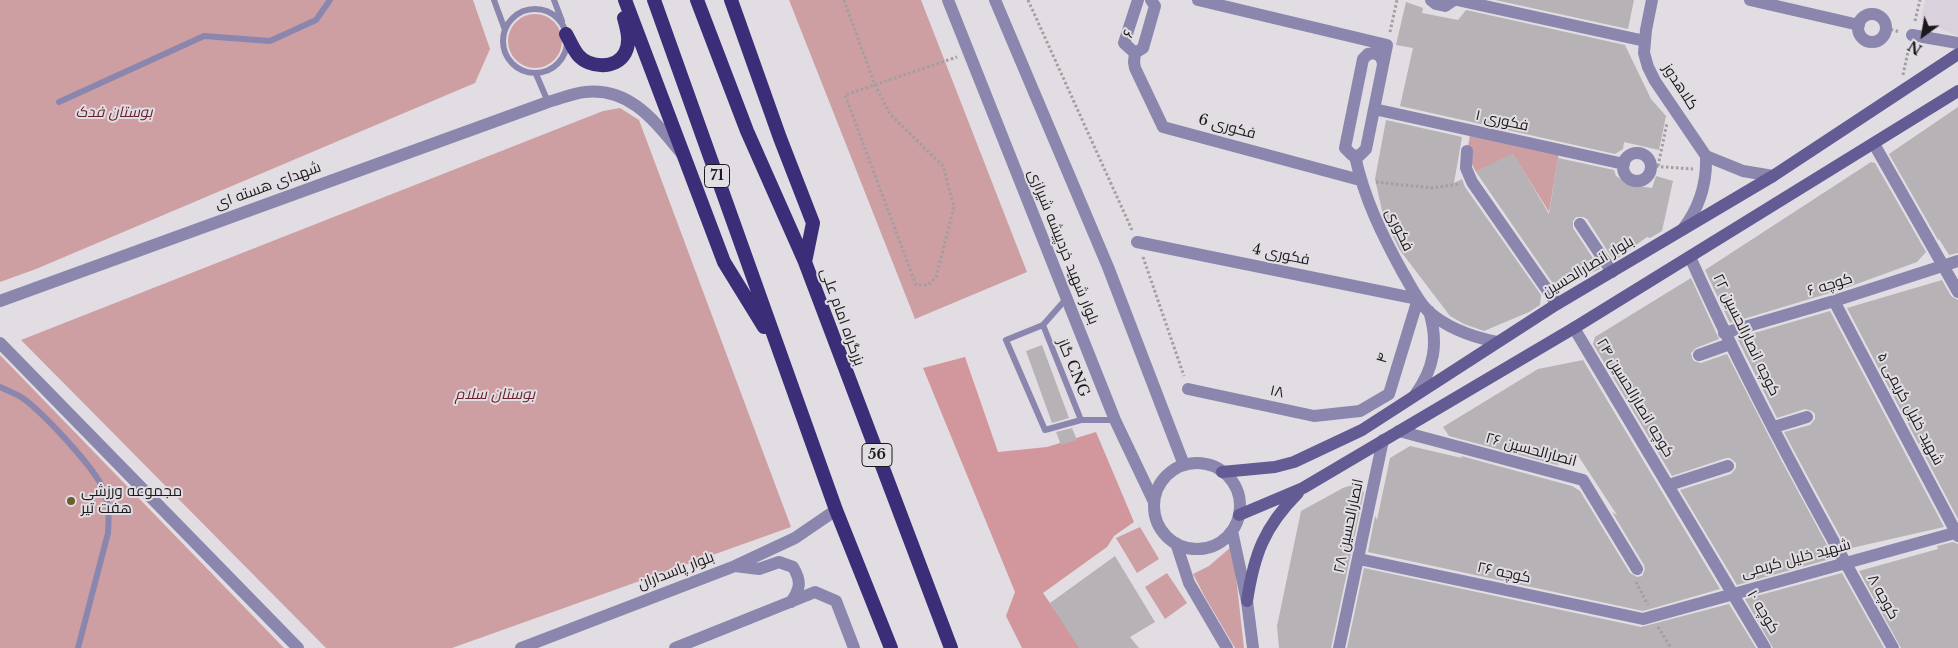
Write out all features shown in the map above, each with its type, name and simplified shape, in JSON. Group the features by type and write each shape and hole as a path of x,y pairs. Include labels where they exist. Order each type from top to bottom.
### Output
{"highway":[{"path":"566,34 578,55 592,64 604,66 617,61 625,53 628,37 621,0"},
{"path":"625,0 724,262 779,352 836,510 891,648"},
{"name":"71","path":"654,0 779,352"},
{"name":"بزرگراه امام علی","path":"697,0 747,131 805,262 951,648"},
{"path":"731,0 780,138 813,223 805,262"}],"main road":[{"name":"بلوار انصارالحسین","path":"1222,472 1276,467 1294,462 1362,430 1557,304 1773,176 1958,54"},
{"path":"1239,515 1303,488 1574,328 1958,91"},
{"path":"1247,601 1253,566 1259,548 1272,523 1303,488"}],"street":[{"name":"بلوار شهید خردپیشه شیرازی","path":"948,0 1115,420 1154,502"},
{"path":"995,0 1108,267 1184,465"},
{"name":"۶","path":"1138,0 1124,44 1135,53 1144,48 1154,2"},
{"path":"1198,0 1387,45 1366,149 1362,154 1355,156"},
{"path":"1431,0 1436,4 1445,6 1456,0 1645,41"},
{"name":"کلاهدوز","path":"1652,0 1644,53 1648,67 1655,81 1706,156"},
{"path":"1750,0 1859,25"},
{"path":"1912,35 1958,43"},
{"name":"فکوری 6","path":"1135,53 1135,68 1163,126 1360,180"},
{"name":"فکوری","path":"1383,63 1381,57 1375,53 1365,56 1362,62 1345,148 1349,154 1355,156 1360,180 1385,242 1418,299 1429,312 1452,328 1468,335 1497,342"},
{"name":"شهدای هسته ای","path":"0,301 548,102 583,92 597,91 631,101 649,114 684,156"},
{"name":"فکوری ۱","path":"1374,109 1624,164"},
{"path":"1874,144 1958,292"},
{"path":"1467,150 1466,168 1472,182 1557,304"},
{"path":"1639,153 1647,157 1654,166 1649,174 1638,181 1629,178 1624,171 1626,158 1639,153"},
{"path":"1683,229 1693,217 1698,205 1707,170 1706,156 1742,171 1773,176"},
{"path":"1580,224 1612,272"},
{"name":"فکوری 4","path":"1138,242 1418,299"},
{"name":"کوچه انصارالحسین ۲۲","path":"1690,257 1727,338 1845,563"},
{"path":"1944,266 1958,261"},
{"name":"کوچه ۶","path":"1699,355 1727,338 1944,266"},
{"name":"۴","path":"1360,411 1389,394 1418,299"},
{"name":"شهید خلیل کریمی ۵","path":"1834,302 1957,533"},
{"name":"فکوری","path":"1415,395 1427,376 1435,340 1429,312"},
{"name":"کوچه انصارالحسین ۲۴","path":"1574,328 1732,594"},
{"path":"0,344 298,648"},
{"name":"۱۸","path":"1188,389 1314,416 1360,411"},
{"path":"1774,427 1807,417"},
{"name":"انصارالحسین ۲۶","path":"1399,431 1583,480 1637,569"},
{"name":"انصارالحسین ۲۸","path":"1339,648 1383,440"},
{"path":"1204,464 1222,472 1233,483 1239,498 1239,515 1232,531 1226,538 1211,547 1193,549 1176,543 1168,537 1157,521 1154,502 1159,486 1170,473 1184,465 1204,464"},
{"path":"1668,485 1728,466"},
{"name":"بلوار پاسداران","path":"521,648 735,566 795,538 836,510"},
{"path":"1232,531 1247,601 1253,648"},
{"name":"شهید خلیل کریمی","path":"1648,617 1957,533"},
{"path":"1176,543 1189,583 1227,648"},
{"name":"کوچه ۲۶","path":"1358,559 1648,617"},
{"path":"735,566 759,569 779,562 793,567 800,582 800,589 791,602"},
{"name":"کوچه ۸","path":"1845,563 1893,648"},
{"path":"675,648 815,592 836,601 854,648"},
{"name":"کوچه ۱۰","path":"1732,594 1765,648"}],"lane":[{"path":"59,102 204,36 270,41 316,20 330,0"},
{"path":"494,0 505,30"},
{"path":"554,0 566,34 567,45 564,56 557,65 547,71 536,74 526,72 516,68 504,51 503,40 505,30 510,21 518,14 527,10 547,12 556,17 566,34"},
{"path":"536,74 548,102"},
{"path":"1066,299 1042,325 1006,340 1045,430 1081,420 1115,420"},
{"name":"گاز CNG","path":"1042,325 1081,420"},
{"path":"0,387 24,398 49,422 92,470 104,491 109,521 108,533 78,648"}],"path":[{"path":"844,0 875,85 890,114 943,166 954,207 936,277 928,285 916,285 845,95 875,85 969,53"},
{"path":"1028,0 1138,242 1188,389"},
{"path":"1387,45 1397,0"},
{"path":"1671,105 1654,166 1707,170"},
{"path":"1360,180 1432,188 1472,182"},
{"path":"1637,569 1631,572 1648,617 1658,627 1671,648"}],"shaded area":[{"path":"1925,0 1958,0 1958,36 1921,20"},
{"path":"965,357 998,452 1047,447 1096,432 1134,522 1114,536 1107,547 1043,593 1081,648 1022,648 1006,616 1015,592 923,368"}],"green space":[{"name":"بوستان فدک","path":"0,0 473,0 490,49 475,83 36,269 0,282"},
{"path":"789,0 921,0 1027,272 915,319"},
{"path":"535,14 545,16 554,22 560,31 562,41 560,51 554,60 545,66 535,68 525,66 516,60 510,51 508,41 510,31 516,22 525,16"},
{"name":"بوستان سلام","path":"620,108 639,120 791,527 452,648 326,648 21,340 603,111"},
{"path":"1470,134 1559,153 1549,212 1513,154 1476,172 1467,154"},
{"name":"مجموعه ورزشی هفت تیر","path":"0,355 284,648 0,648"},
{"path":"1140,527 1159,559 1137,573 1116,538"},
{"path":"1231,547 1244,648 1235,648 1193,574 1209,566"},
{"path":"1167,573 1187,603 1165,619 1145,587"}],"building":[{"path":"1495,0 1634,0 1628,29"},
{"path":"1406,2 1423,8 1422,13 1458,20 1466,10 1625,45 1651,99 1666,116 1659,150 1624,142 1623,149 1615,154 1400,106 1413,48 1396,45"},
{"path":"1958,107 1958,253 1949,255 1938,240 1889,154"},
{"path":"1386,120 1462,137 1454,183 1462,179 1465,187 1541,295 1540,305 1529,312 1484,331 1464,324 1450,316 1399,249 1383,215 1375,179"},
{"path":"1513,153 1549,214 1558,158 1614,170 1616,176 1632,185 1652,188 1656,176 1673,181 1662,231 1650,238 1647,237 1614,261 1587,219 1576,217 1573,221 1573,228 1600,269 1556,288 1476,172"},
{"path":"1871,162 1875,163 1926,252 1917,262 1843,289 1730,323 1705,270"},
{"path":"1691,278 1719,339 1696,348 1691,353 1692,358 1694,361 1701,363 1727,354 1834,558 1737,585 1680,490 1731,474 1736,468 1736,463 1730,458 1726,458 1672,476 1593,344 1595,337"},
{"path":"1942,280 1951,296 1958,300 1958,519 1847,308"},
{"path":"1830,311 1944,527 1847,549 1794,451 1784,432 1810,425 1815,419 1815,414 1805,409 1777,418 1737,338"},
{"path":"1042,345 1069,418 1052,423 1026,351"},
{"path":"1583,360 1720,589 1643,611 1368,552 1390,458 1410,446 1462,458 1461,456 1572,486 1580,491 1630,573 1637,577 1642,576 1645,569 1644,565 1612,512 1617,515 1579,457 1557,465 1449,436 1443,427 1538,369"},
{"path":"1072,428 1077,440 1061,445 1056,432"},
{"path":"1352,485 1358,486 1364,492 1331,648 1279,648 1277,626 1301,511"},
{"path":"1953,542 1958,544 1958,648 1901,648 1859,571 1938,549 1937,546"},
{"path":"1115,556 1155,622 1130,637 1139,648 1079,648 1050,603"},
{"path":"1364,568 1641,627 1729,604 1756,648 1347,648"},
{"path":"1842,573 1884,648 1773,648 1745,599"}],"place":[{"name":"مجموعه ورزشی هفت تیر","path":"71,501"}]}
